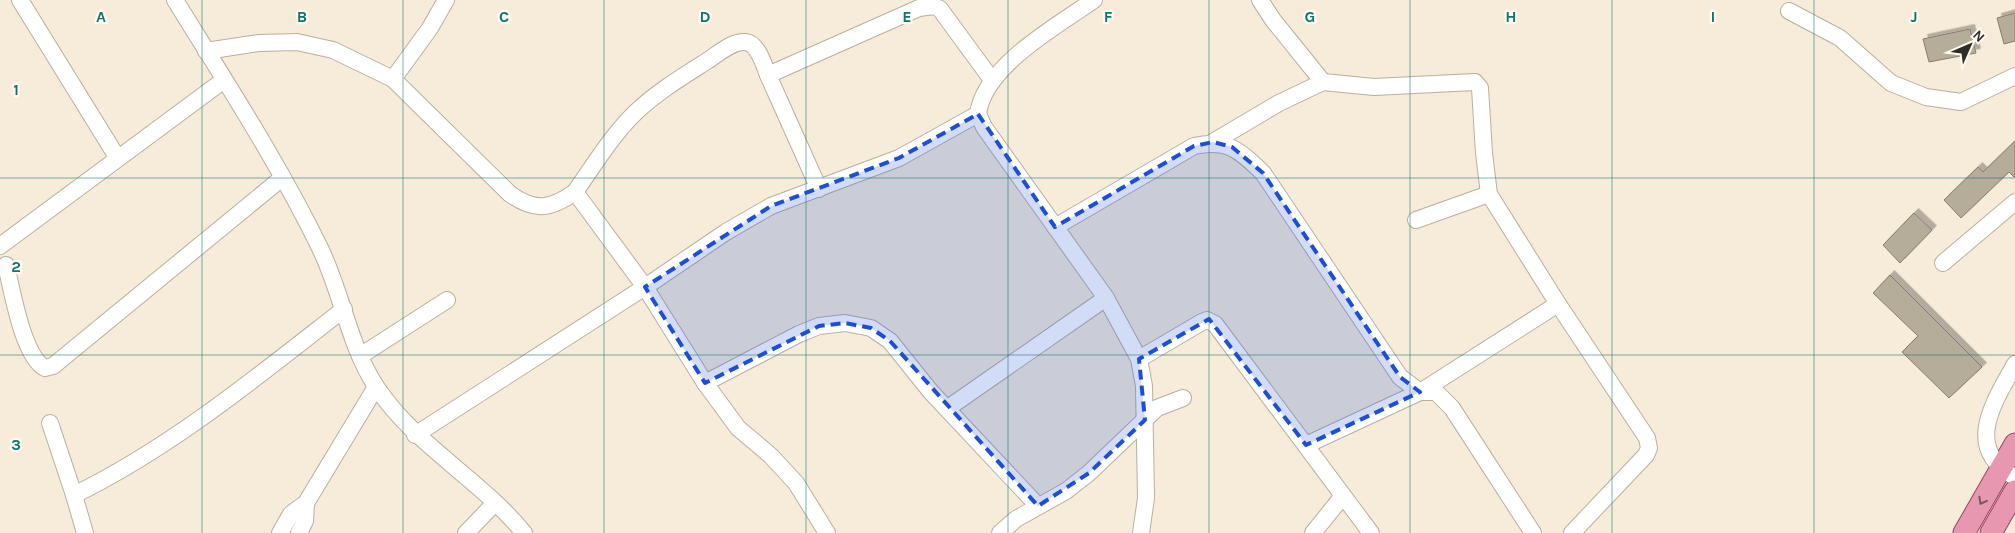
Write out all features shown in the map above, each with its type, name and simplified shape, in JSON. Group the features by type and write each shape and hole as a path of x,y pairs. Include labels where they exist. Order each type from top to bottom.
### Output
{"main road":[{"path":"1964,533 2008,473 2015,444"},
{"path":"1991,533 2015,491"}],"street":[{"path":"20,0 117,157"},
{"path":"175,0 282,178 320,249 360,356 376,387 415,435 495,503 524,533"},
{"path":"393,78 430,28 446,0"},
{"path":"1094,0 1010,60 992,80 980,101 978,114 984,127 1106,298 1139,360 1144,386 1146,498 1141,533"},
{"path":"1260,0 1273,20 1323,82"},
{"path":"768,75 928,6 940,9 992,80"},
{"path":"1789,11 1840,38 1890,83 1926,97 1961,102 2015,76"},
{"path":"206,51 259,43 297,42 333,50 393,78 510,194 524,204 541,206 558,204 575,192 634,114 661,90 731,46 744,42 756,48 819,189"},
{"path":"224,80 117,157 0,246 3,268 37,364 45,368 53,366 282,178"},
{"path":"1056,227 1194,146 1213,142 1279,103 1323,82 1374,87 1475,82 1480,88 1484,153 1489,194 1558,304 1647,438 1649,448 1646,455 1572,533"},
{"path":"415,435 645,287 726,232 771,206 899,158 978,114"},
{"path":"1213,142 1232,147 1244,155 1263,174 1400,377 1420,392 1436,392 1452,408 1533,533"},
{"path":"575,192 645,287 705,383 738,428 771,456 796,483 812,505 827,533"},
{"path":"1416,220 1489,194"},
{"path":"1944,263 2015,202"},
{"path":"948,408 1106,298"},
{"path":"360,356 447,300"},
{"path":"1306,445 1420,392 1558,304"},
{"path":"74,495 135,462 247,384 344,309"},
{"path":"1139,360 1202,322 1211,321 1371,533"},
{"path":"705,383 799,334 819,326 844,323 871,328 890,341 948,408 1038,506"},
{"path":"2008,473 1989,454 1985,437 1986,428 2015,364"},
{"path":"280,533 291,514 306,503 376,387"},
{"path":"1000,533 1016,518 1066,491 1089,473 1157,408 1183,398"},
{"path":"50,423 85,533"},
{"path":"1313,533 1342,497"},
{"path":"299,533 305,521 306,503"},
{"path":"466,533 495,503"}],"highlighted area":[{"path":"978,114 1055,227 1194,146 1213,142 1232,147 1263,173 1400,377 1420,392 1306,445 1209,319 1139,359 1145,420 1089,473 1038,506 890,341 871,328 845,323 819,326 705,383 645,287 771,206 899,158"}],"building":[{"path":"2015,13 2015,41 2004,44 1997,18"},
{"path":"1970,29 1976,53 1929,62 1923,39"},
{"path":"2015,141 2015,178 2009,172 1961,218 1944,200 1978,167 1983,172"},
{"path":"1914,213 1932,230 1900,263 1883,245"},
{"path":"1890,275 1982,367 1949,398 1902,352 1918,336 1873,293"}]}
